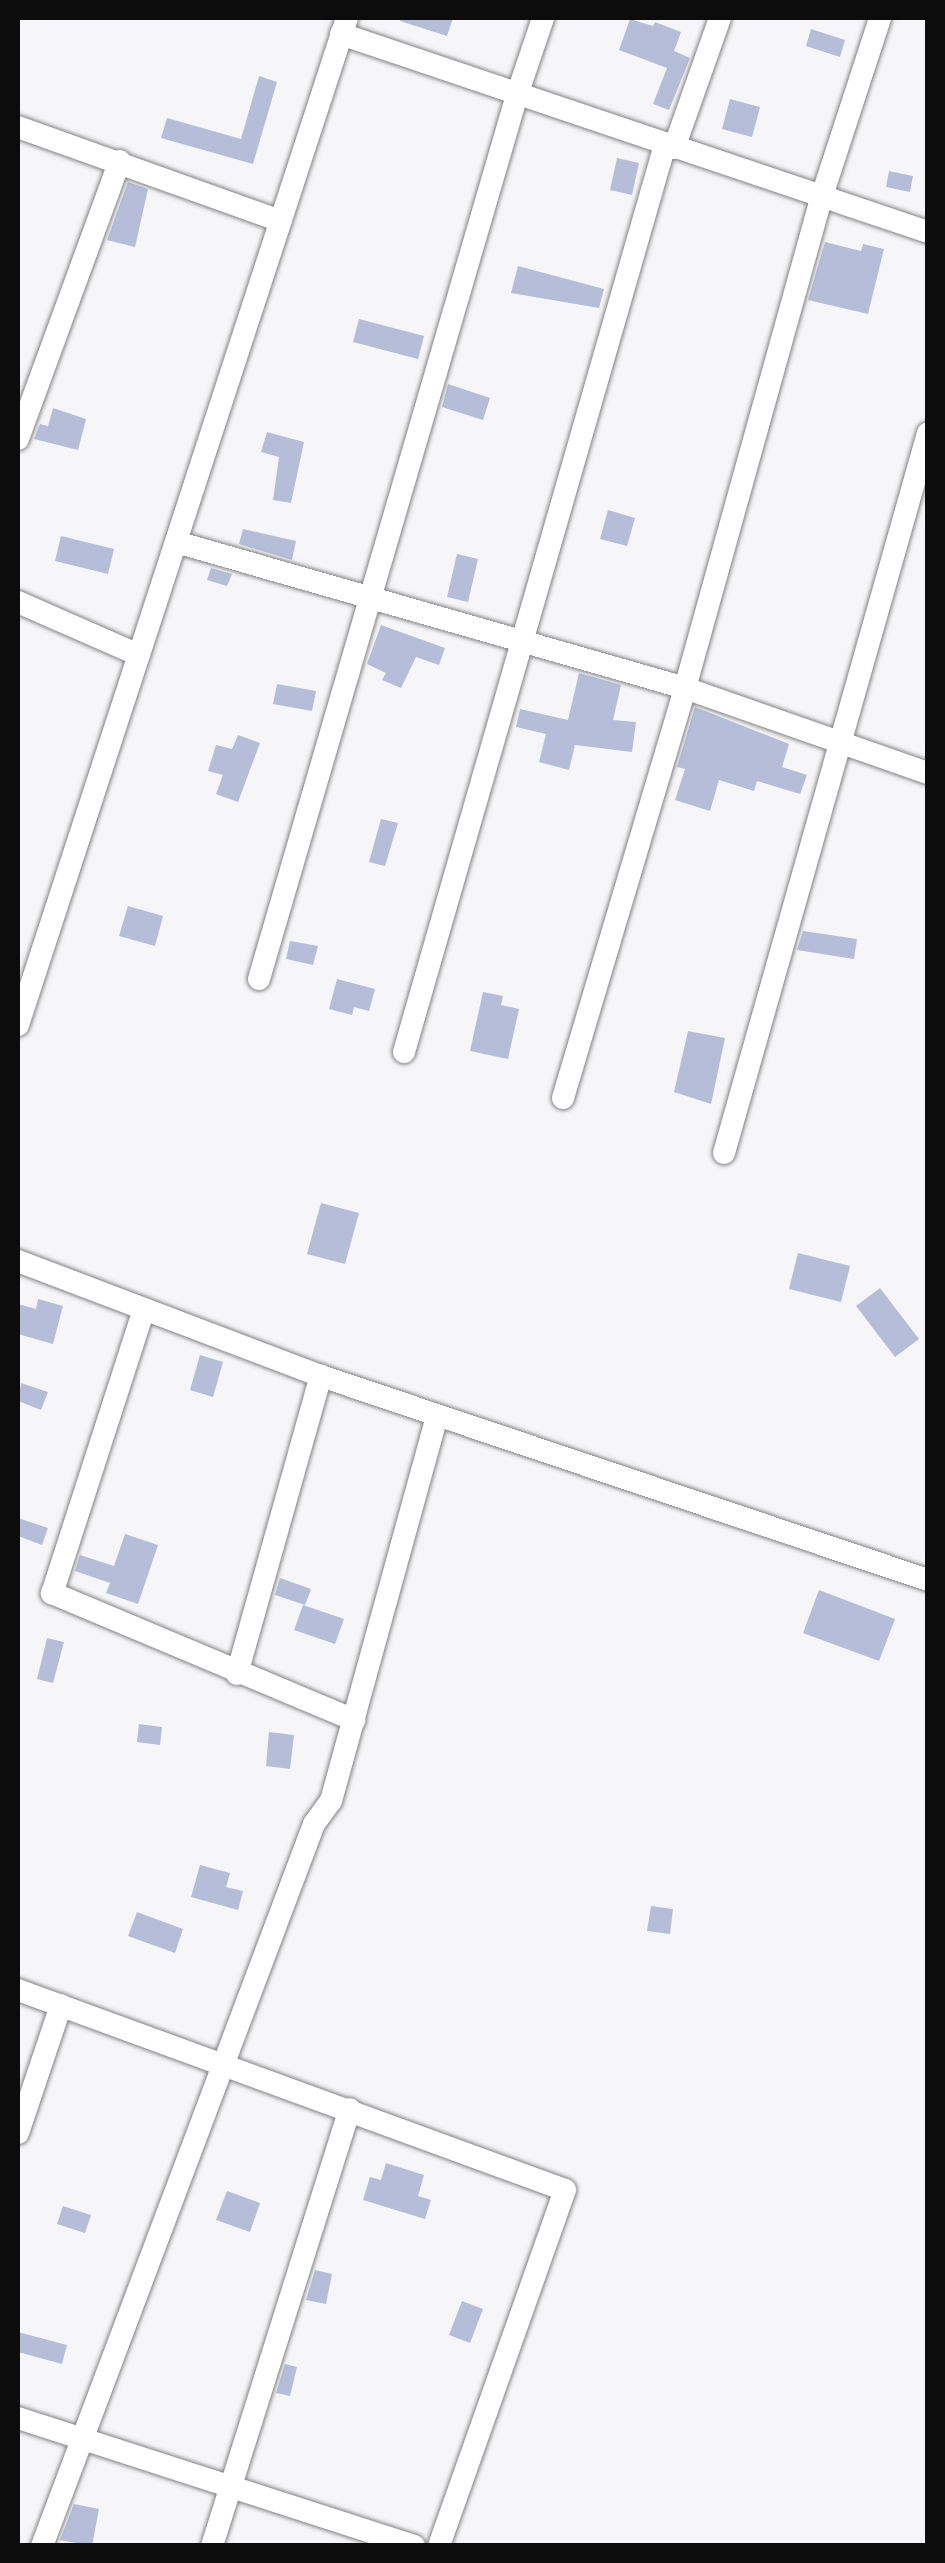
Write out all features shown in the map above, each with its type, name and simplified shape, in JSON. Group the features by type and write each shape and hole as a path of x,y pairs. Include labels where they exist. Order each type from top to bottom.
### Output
{"street":[{"path":"258,978 516,95 544,18"},
{"path":"404,1052 670,147 720,18"},
{"path":"563,1098 685,688 822,199 880,18"},
{"path":"18,1025 344,26 516,95 928,232"},
{"path":"18,127 281,222"},
{"path":"18,440 120,162"},
{"path":"724,1153 928,433"},
{"path":"176,542 685,688 928,773"},
{"path":"18,602 139,655"},
{"path":"18,1261 321,1376 928,1580"},
{"path":"144,1309 52,1593 354,1720"},
{"path":"237,1674 321,1376"},
{"path":"42,2546 314,1824 331,1801 437,1415"},
{"path":"18,1990 565,2190 438,2546"},
{"path":"18,2133 60,2006"},
{"path":"212,2546 350,2109"},
{"path":"18,2418 414,2546"}],"building":[{"path":"453,18 447,36 400,21"},
{"path":"630,19 653,26 655,22 681,32 674,51 690,58 669,110 653,104 667,68 619,50"},
{"path":"811,29 845,40 840,57 806,46"},
{"path":"259,76 277,82 253,164 161,138 167,118 241,139"},
{"path":"730,99 760,107 752,137 722,129"},
{"path":"617,158 639,163 632,195 610,190"},
{"path":"889,171 913,176 910,192 886,187"},
{"path":"128,182 148,189 135,247 107,240"},
{"path":"825,242 861,251 863,244 884,249 868,314 808,300"},
{"path":"518,266 604,289 599,308 511,293"},
{"path":"359,319 424,336 418,359 353,342"},
{"path":"448,384 490,398 483,420 442,407"},
{"path":"53,408 86,419 78,450 34,439 40,424 48,426"},
{"path":"267,432 304,442 291,503 273,500 279,457 261,452"},
{"path":"608,510 635,518 627,546 600,539"},
{"path":"243,529 296,541 292,560 239,544"},
{"path":"61,536 114,549 108,574 55,561"},
{"path":"457,554 478,559 468,602 447,597"},
{"path":"211,568 232,574 227,586 207,580"},
{"path":"381,625 445,648 439,665 416,657 401,688 382,680 386,673 367,664"},
{"path":"579,673 621,685 613,720 636,722 632,752 575,745 569,770 539,762 546,734 516,727 520,709 568,720"},
{"path":"277,684 316,691 312,711 273,704"},
{"path":"695,707 789,744 782,767 807,775 800,794 757,781 754,791 719,780 710,811 675,800 685,769 677,767"},
{"path":"238,735 260,743 238,802 216,794 223,775 208,771 216,745 232,749"},
{"path":"381,819 398,823 385,866 369,862"},
{"path":"128,906 163,916 155,946 119,936"},
{"path":"803,931 857,939 854,959 797,950"},
{"path":"290,941 318,946 313,965 286,959"},
{"path":"337,979 375,989 369,1011 354,1007 352,1015 329,1009"},
{"path":"483,992 503,996 501,1005 519,1009 508,1059 470,1051"},
{"path":"688,1031 725,1038 711,1104 674,1092"},
{"path":"321,1203 359,1213 345,1264 307,1254"},
{"path":"798,1253 850,1266 841,1302 789,1289"},
{"path":"880,1288 919,1339 895,1357 856,1306"},
{"path":"38,1299 63,1306 53,1344 18,1334 18,1304 36,1309"},
{"path":"200,1355 223,1362 213,1397 190,1390"},
{"path":"21,1383 48,1392 41,1410 18,1401"},
{"path":"18,1518 48,1528 42,1545 18,1536"},
{"path":"125,1534 158,1545 138,1604 106,1593 110,1583 75,1571 80,1555 114,1566"},
{"path":"280,1578 311,1589 305,1605 275,1595"},
{"path":"819,1590 895,1619 879,1661 803,1633"},
{"path":"303,1605 344,1619 335,1644 294,1630"},
{"path":"47,1638 64,1642 53,1683 37,1679"},
{"path":"139,1724 162,1727 160,1745 137,1742"},
{"path":"269,1732 294,1735 290,1769 266,1766"},
{"path":"200,1865 230,1873 226,1887 243,1891 238,1910 191,1897"},
{"path":"651,1906 673,1909 670,1934 647,1931"},
{"path":"137,1912 183,1929 175,1953 128,1936"},
{"path":"386,2163 424,2175 418,2196 431,2200 425,2219 363,2200 370,2177 381,2180"},
{"path":"227,2191 260,2203 250,2232 216,2220"},
{"path":"63,2206 91,2215 85,2233 57,2224"},
{"path":"315,2270 332,2274 326,2304 306,2300"},
{"path":"462,2301 483,2309 470,2343 449,2335"},
{"path":"18,2332 67,2345 62,2364 18,2352"},
{"path":"285,2364 297,2367 290,2396 276,2393"},
{"path":"74,2504 99,2509 92,2546 60,2540"}]}
